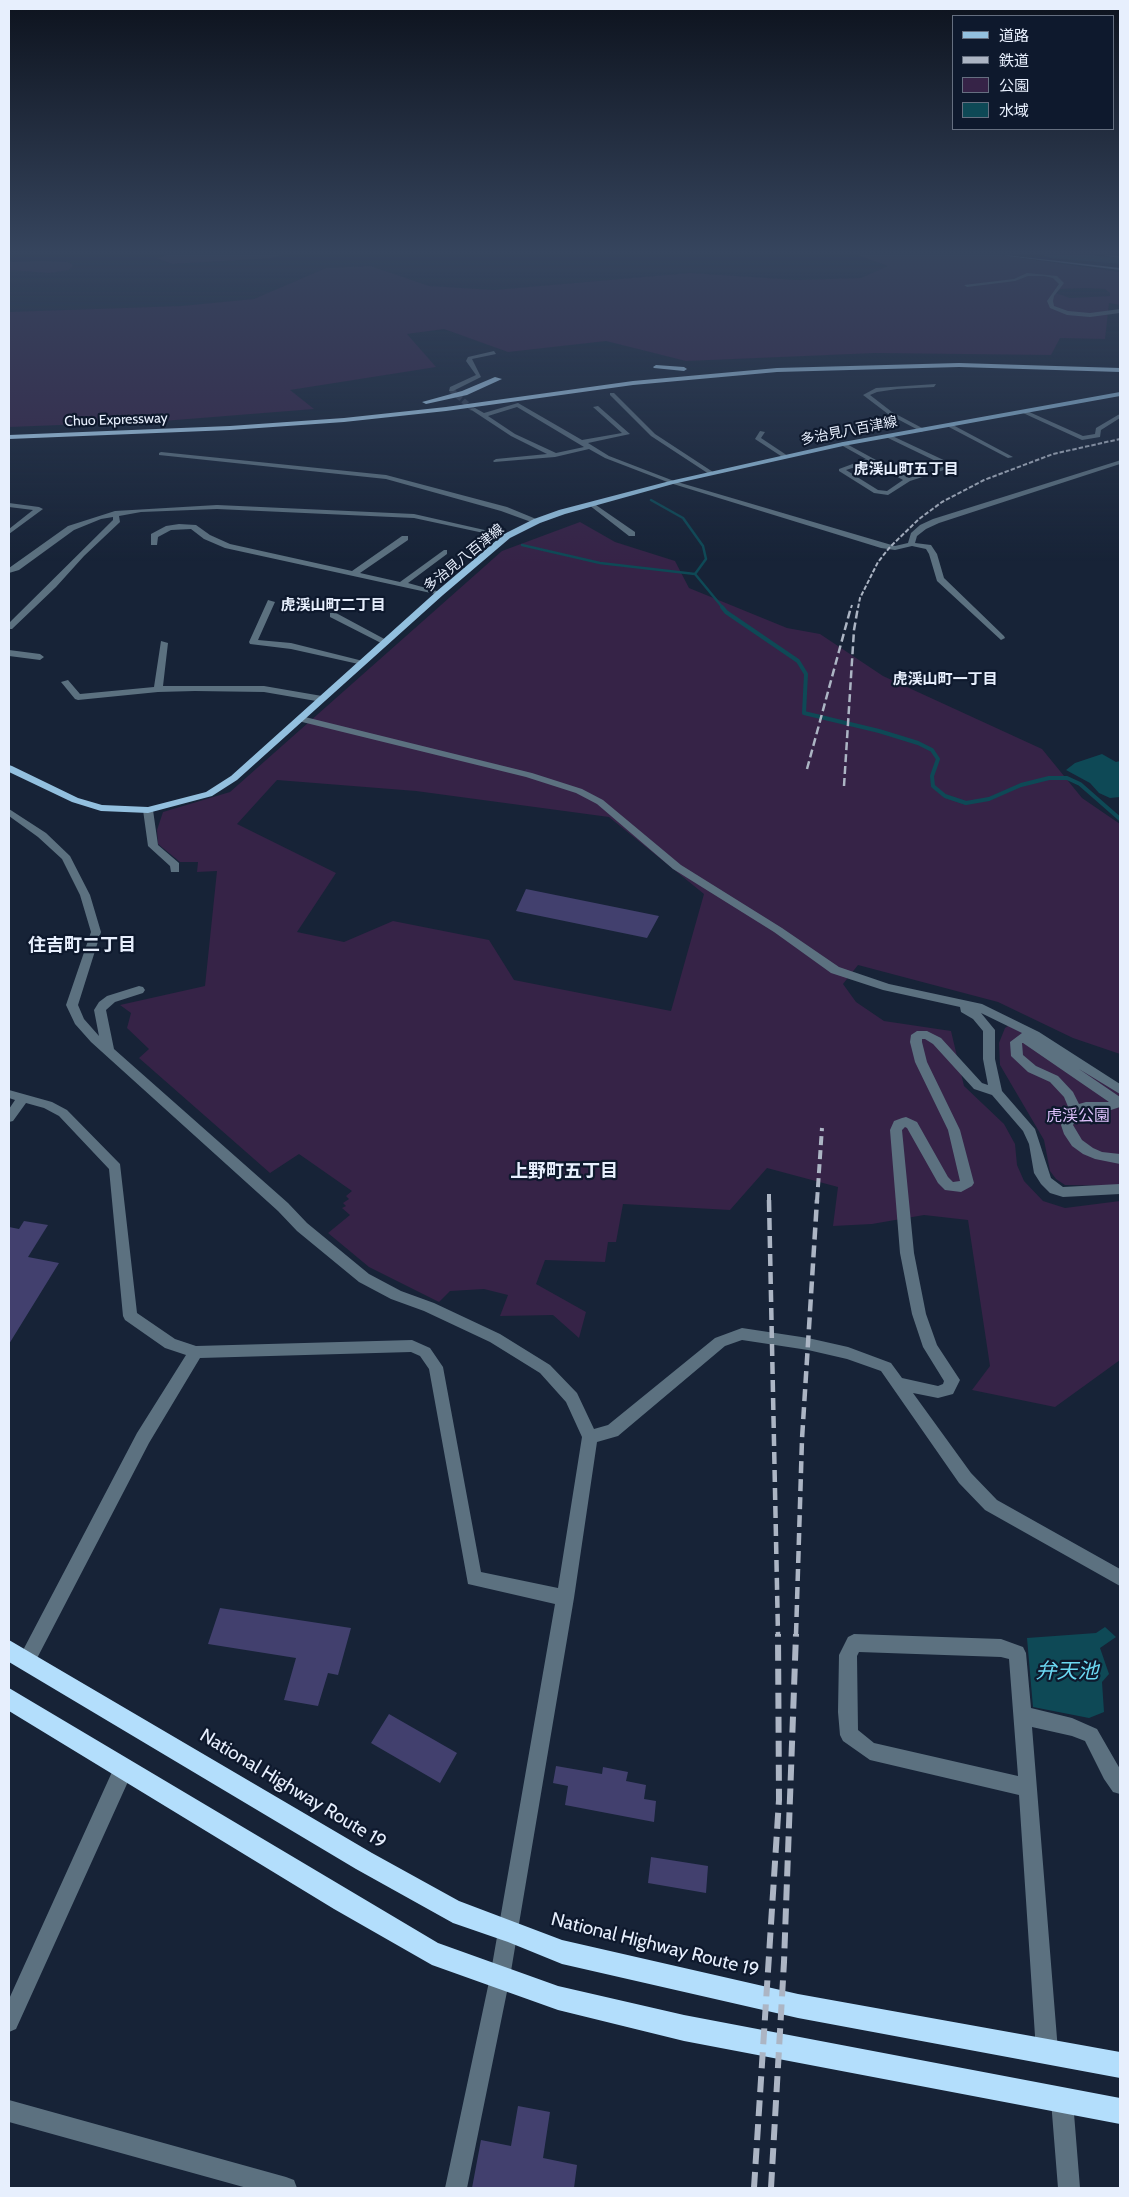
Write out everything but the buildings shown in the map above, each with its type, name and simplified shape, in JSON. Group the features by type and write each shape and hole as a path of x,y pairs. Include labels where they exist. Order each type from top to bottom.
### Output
{"highway":[{"name":"Chuo Expressway","path":"9,432 269,421 375,413 664,375 745,368 849,363 981,361 1120,368"},
{"path":"719,367 849,363"},
{"name":"Chuo Expressway","path":"9,437 230,428 344,420 428,411 633,383 777,370 888,365 1120,368"},
{"path":"656,368 695,368"},
{"path":"168,426 297,417 426,402 464,393 498,379"},
{"name":"National Highway Route 19","path":"18,1655 380,1870 453,1911 508,1930 562,1952 779,2002 1120,2065"},
{"path":"10,1701 432,1953 558,1998 684,2028 1120,2112"}],"main road":[{"name":"多治見八百津線","path":"9,768 75,800 101,808 148,810 209,794 234,778 440,593 507,536 537,521 672,482 843,444 1120,394"}],"street":[{"path":"451,390 479,376 469,361 472,358"},
{"path":"922,430 890,413 866,395 876,390 934,385"},
{"path":"612,394 653,435 711,473"},
{"path":"482,416 518,405 624,464 672,482 884,546 895,548 906,547 911,544 928,547 933,554 940,579 1001,638"},
{"path":"582,442 627,434 596,407"},
{"path":"472,410 513,435 555,455"},
{"path":"1025,412 1082,438 1098,436 1098,429 1120,416"},
{"path":"949,426 1010,458"},
{"path":"762,432 757,438 786,457"},
{"path":"871,460 841,470 876,492 888,493 908,480 950,467 948,464 888,436"},
{"path":"843,444 908,480"},
{"path":"496,461 555,455 591,447"},
{"path":"161,454 386,476 520,514 537,521"},
{"path":"911,544 914,535 923,527 936,521 1120,462"},
{"path":"592,504 632,534"},
{"path":"9,505 39,508 9,532"},
{"path":"9,571 16,568 71,528 115,513 168,508 217,507 414,516 507,536"},
{"path":"9,627 117,520 115,513"},
{"path":"154,542 154,536 169,528 179,526 193,527 207,537 228,546 440,593"},
{"path":"355,573 405,538"},
{"path":"402,584 444,552"},
{"path":"271,602 252,642 291,646 363,662"},
{"path":"333,615 386,642"},
{"path":"158,689 164,643"},
{"path":"9,653 40,657"},
{"path":"65,682 78,698 158,689 264,689 322,699"},
{"path":"300,719 529,775 579,791 600,802 677,867 778,930 835,970 887,987 978,1007 1012,1023 1120,1103"},
{"path":"148,810 153,846 174,865 175,870"},
{"path":"9,812 42,835 66,858 79,881 96,932 72,1005 79,1021 95,1039 276,1201 302,1227 364,1278 396,1295 429,1307 495,1338 546,1369 572,1398 590,1437 565,1598 500,1977 456,2188"},
{"path":"108,1050 100,1010 103,1005 111,1000 138,990"},
{"path":"946,1000 977,1016 989,1030 989,1059 996,1092 1029,1129 1035,1144 1041,1173 1055,1190 1063,1192 1120,1189"},
{"path":"989,1030 1000,1023 1012,1023"},
{"path":"898,1383 938,1392 948,1390 952,1380 930,1347 919,1314 907,1253 896,1130 899,1124 906,1121 912,1125 942,1180 950,1187 961,1187 967,1183 954,1130 921,1062 916,1042 917,1035 927,1035 936,1041 978,1086 996,1092"},
{"path":"1076,1110 1069,1095 1054,1079 1032,1069 1017,1056 1016,1042 1023,1037 1040,1043 1120,1090"},
{"path":"9,1118 16,1096 48,1105 63,1113 114,1167 130,1316 170,1344 196,1352 412,1346 425,1352 436,1367 474,1578 565,1598"},
{"path":"1109,1160 1082,1147 1070,1134 1067,1125 1070,1116 1076,1110 1086,1106 1111,1106 1120,1103"},
{"path":"590,1437 613,1431 720,1342 742,1334 808,1344 848,1353 886,1367 965,1478 991,1505 1120,1578"},
{"path":"18,1655 143,1438 196,1352"},
{"path":"1028,1788 870,1751 849,1735 847,1712 848,1655 854,1643 1001,1648 1017,1653 1028,1788 1047,2051"},
{"path":"1022,1715 1072,1727 1091,1735 1110,1772 1120,1785"},
{"path":"9,2022 124,1768"},
{"path":"1062,2101 1069,2188"},
{"path":"9,2110 274,2187"}],"green space":[{"path":"9,358 428,358 436,367 290,390 314,409 163,421 9,427"},
{"path":"672,358 768,358 686,361"},
{"path":"580,522 615,542 675,561 689,588 787,628 820,634 883,676 1042,749 1082,798 1120,824 1120,1054 1073,1038 998,1002 858,965 843,984 856,1002 884,1021 951,1031 964,1086 1004,1124 1015,1144 1017,1165 1024,1181 1043,1201 1065,1208 1120,1201 1120,1360 1055,1407 972,1390 990,1366 968,1220 924,1215 872,1224 833,1226 838,1187 767,1168 730,1210 623,1204 616,1242 608,1242 605,1262 545,1260 536,1284 586,1312 579,1338 553,1315 500,1316 508,1295 484,1289 450,1291 439,1302 369,1267 328,1233 350,1215 342,1208 346,1206 343,1203 349,1199 346,1196 352,1191 299,1154 270,1173 139,1058 149,1049 127,1028 131,1013 120,1005 205,986 217,871 197,872 198,862 180,862 158,844 157,830 163,812 230,792 502,551","holes":["277,780 416,791 609,817 704,894 671,1011 514,980 489,940 393,921 344,942 297,932 336,873 237,824"]},
{"name":"虎渓公園","path":"1011,1024 1120,1093 1120,1186 1065,1185 1056,1179 1050,1171 1044,1140 1000,1065 999,1043 1005,1028"}],"water":[{"path":"1102,754 1116,762 1120,761 1120,797 1110,798 1099,793 1090,783 1066,770 1075,763"},
{"name":"弁天池","path":"1105,1627 1116,1637 1100,1648 1109,1674 1102,1682 1104,1712 1089,1718 1033,1707 1027,1638 1096,1633"}],"waterway":[{"path":"651,500 683,518 703,546 706,559 695,574"},
{"path":"522,545 600,563 695,574"},
{"path":"695,574 723,608"},
{"path":"722,607 726,612 798,661 806,674 804,713 879,731 918,743 932,750 938,759 932,776 933,786 945,796 966,803 989,799 1021,785 1049,778 1067,778 1080,784 1120,819"}],"tunnel":[{"path":"451,390 473,409"}],"railway":[{"path":"858,608 860,598 878,562 890,547 919,519 942,502 984,480 1053,454 1120,439"},
{"path":"807,769 851,607"},
{"path":"844,786 854,630 858,607"},
{"path":"817,1201 822,1128"},
{"path":"769,1194 769,1200"},
{"path":"769,1200 778,1635"},
{"path":"796,1635 802,1439 817,1200"},
{"path":"754,2188 779,1800 778,1634"},
{"path":"771,2188 784,1962 796,1634"}],"district":[{"name":"虎渓山町五丁目","path":"906,470"},
{"name":"虎渓山町二丁目","path":"333,606"},
{"name":"虎渓山町一丁目","path":"945,680"},
{"name":"住吉町二丁目","path":"82,946"},
{"name":"上野町五丁目","path":"564,1172"}]}
